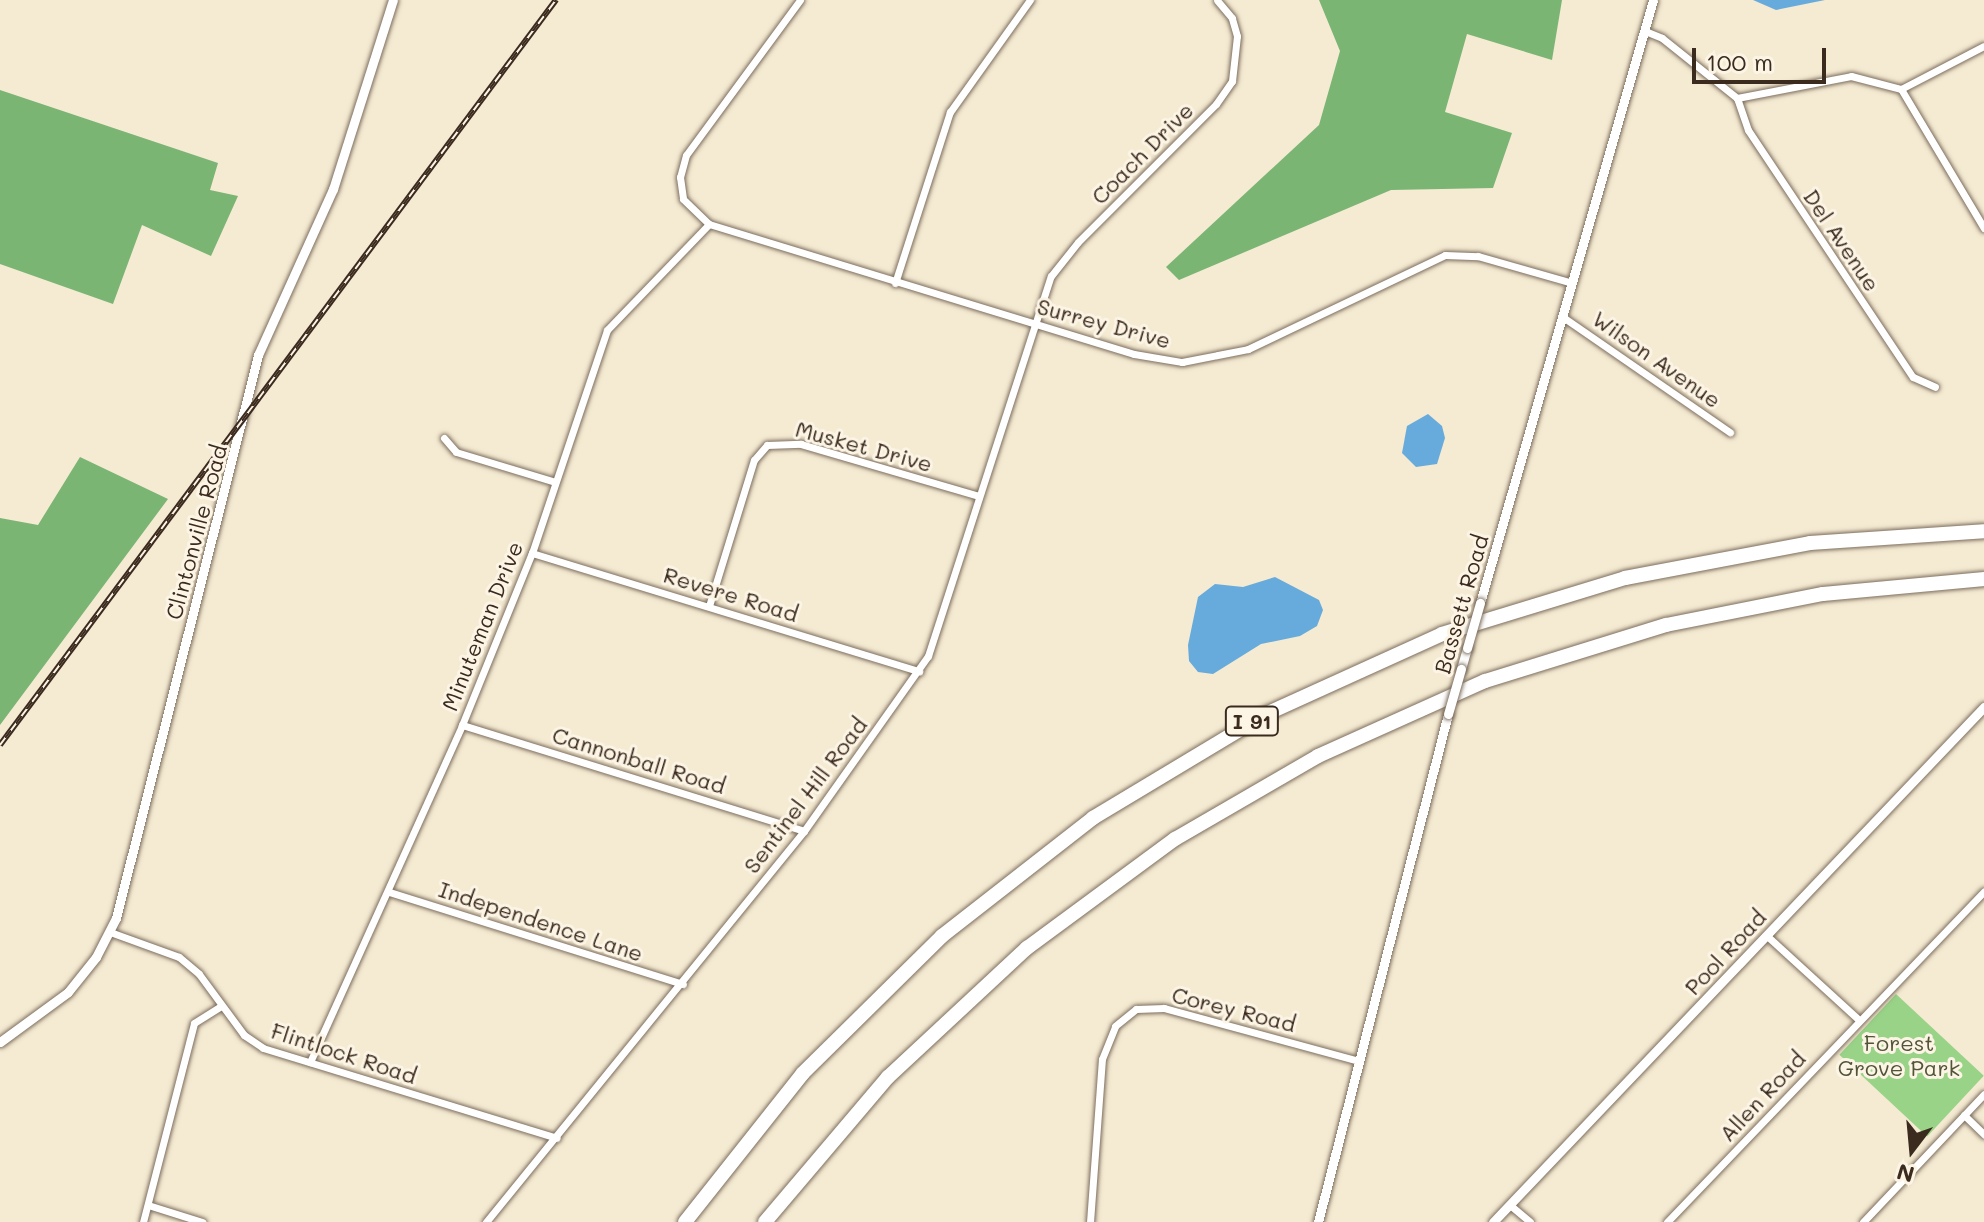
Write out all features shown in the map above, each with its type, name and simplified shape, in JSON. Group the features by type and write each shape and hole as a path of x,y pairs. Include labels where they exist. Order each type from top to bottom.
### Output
{"highway":[{"name":"I 91","path":"685,1222 803,1073 942,936 1093,818 1266,714 1433,638 1625,578 1810,543 1984,531"},
{"path":"765,1222 879,1085 996,974 1148,857 1307,761 1485,681 1644,631 1823,594 1984,579"}],"street":[{"name":"Clintonville Road","path":"0,1042 68,992 110,932 128,881 258,355 329,200 393,0"},
{"path":"709,224 683,199 680,177 686,155 800,0"},
{"path":"895,283 950,112 1030,0"},
{"name":"Coach Drive","path":"1032,323 1044,289 1067,253 1228,89 1238,46 1232,18 1217,0"},
{"name":"Bassett Road","path":"1318,1222 1355,1060 1448,714 1653,0"},
{"path":"1645,31 1662,38 1737,98 1851,76 1901,89 1984,46"},
{"path":"1901,89 1984,228"},
{"name":"Del Avenue","path":"1737,98 1748,130 1913,377 1935,387"},
{"name":"Surrey Drive","path":"709,224 895,283 1144,356 1196,361 1248,349 1445,255 1478,256 1572,283"},
{"name":"Minuteman Drive","path":"310,1062 462,725 532,553 552,481 607,330 709,224"},
{"name":"Wilson Avenue","path":"1563,317 1730,432"},
{"name":"Sentinel Hill Road","path":"486,1222 683,984 804,831 919,671 936,639 1032,323"},
{"path":"444,438 456,452 552,481"},
{"name":"Musket Drive","path":"709,606 754,460 767,445 801,444 979,496"},
{"name":"Revere Road","path":"532,553 919,671"},
{"name":"Pool Road","path":"1493,1222 1984,707"},
{"name":"Cannonball Road","path":"462,725 804,831"},
{"name":"Allen Road","path":"1667,1222 1984,891"},
{"name":"Independence Lane","path":"389,892 683,984"},
{"name":"Flintlock Road","path":"110,932 179,957 199,974 220,1007 263,1048 557,1138"},
{"path":"1766,935 1859,1020"},
{"path":"143,1222 194,1023 220,1007"},
{"name":"Corey Road","path":"1090,1222 1102,1059 1115,1026 1136,1009 1164,1008 1355,1060"},
{"path":"1863,1222 1984,1094"},
{"path":"1964,1115 1984,1134"},
{"path":"148,1205 202,1222"},
{"path":"1510,1205 1530,1222"}],"green space":[{"path":"1319,0 1562,0 1552,60 1467,34 1445,112 1512,133 1493,188 1391,190 1179,280 1166,267 1319,125 1340,51"},
{"path":"0,90 218,163 210,190 238,196 211,256 142,225 113,304 0,264"},
{"path":"80,457 168,499 0,725 0,518 38,525"},
{"name":"Forest Grove Park","path":"1896,994 1984,1076 1927,1137 1839,1055"}],"water":[{"path":"1753,0 1825,0 1776,10"},
{"path":"1428,414 1442,426 1445,438 1437,464 1416,467 1402,453 1407,426"},
{"path":"1275,577 1319,600 1323,610 1317,626 1300,636 1261,644 1213,674 1198,672 1189,661 1188,645 1198,597 1215,584 1243,587"}],"railway":[{"path":"0,745 556,0"}]}
